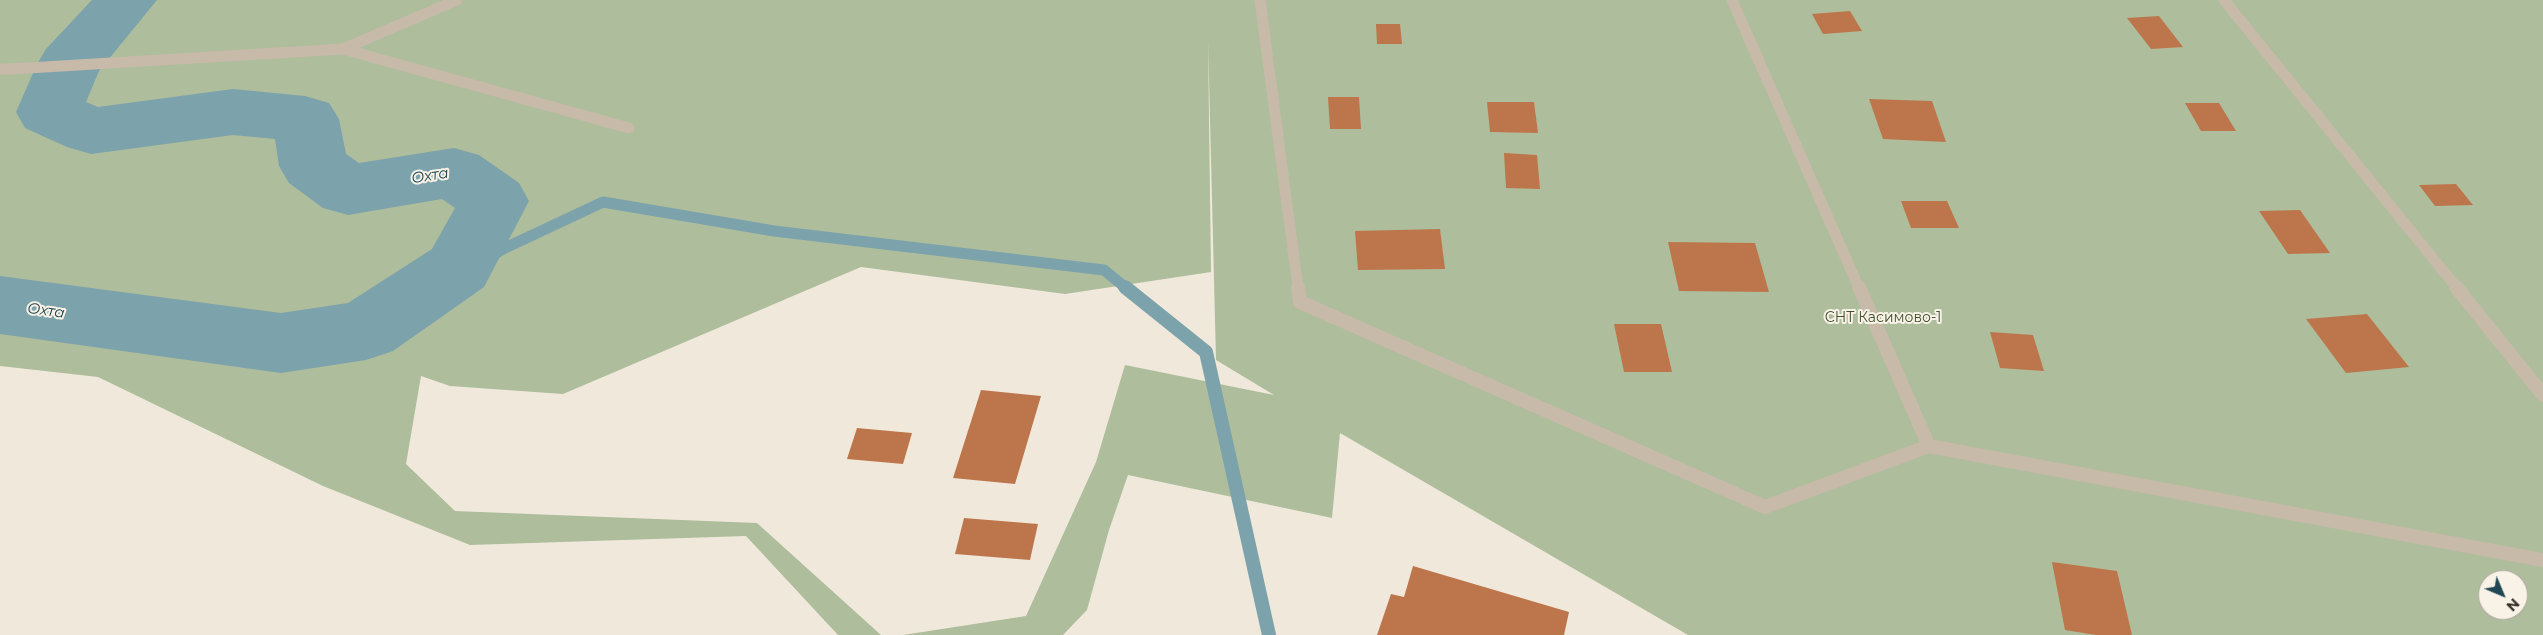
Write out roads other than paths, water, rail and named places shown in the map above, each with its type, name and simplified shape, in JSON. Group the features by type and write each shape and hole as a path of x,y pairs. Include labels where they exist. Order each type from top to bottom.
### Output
{"street":[{"path":"343,50 457,0"},
{"path":"1260,0 1300,302 1765,506 1929,446 2543,560"},
{"path":"1732,0 1929,446"},
{"path":"2224,0 2543,395"},
{"path":"6,69 343,50 629,128"}],"waterway":[{"name":"Охта","path":"0,305 281,343 366,330 458,268 494,201 454,172 348,190 314,166 305,119 233,112 91,131 49,112 69,64 126,0"},
{"path":"437,288 505,248 603,202 774,231 1104,270 1126,288"},
{"name":"Охта","path":"366,330 439,287"},
{"path":"1125,287 1206,352 1269,635"}],"park label":[{"name":"СНТ Касимово-1","path":"1883,318"}]}
